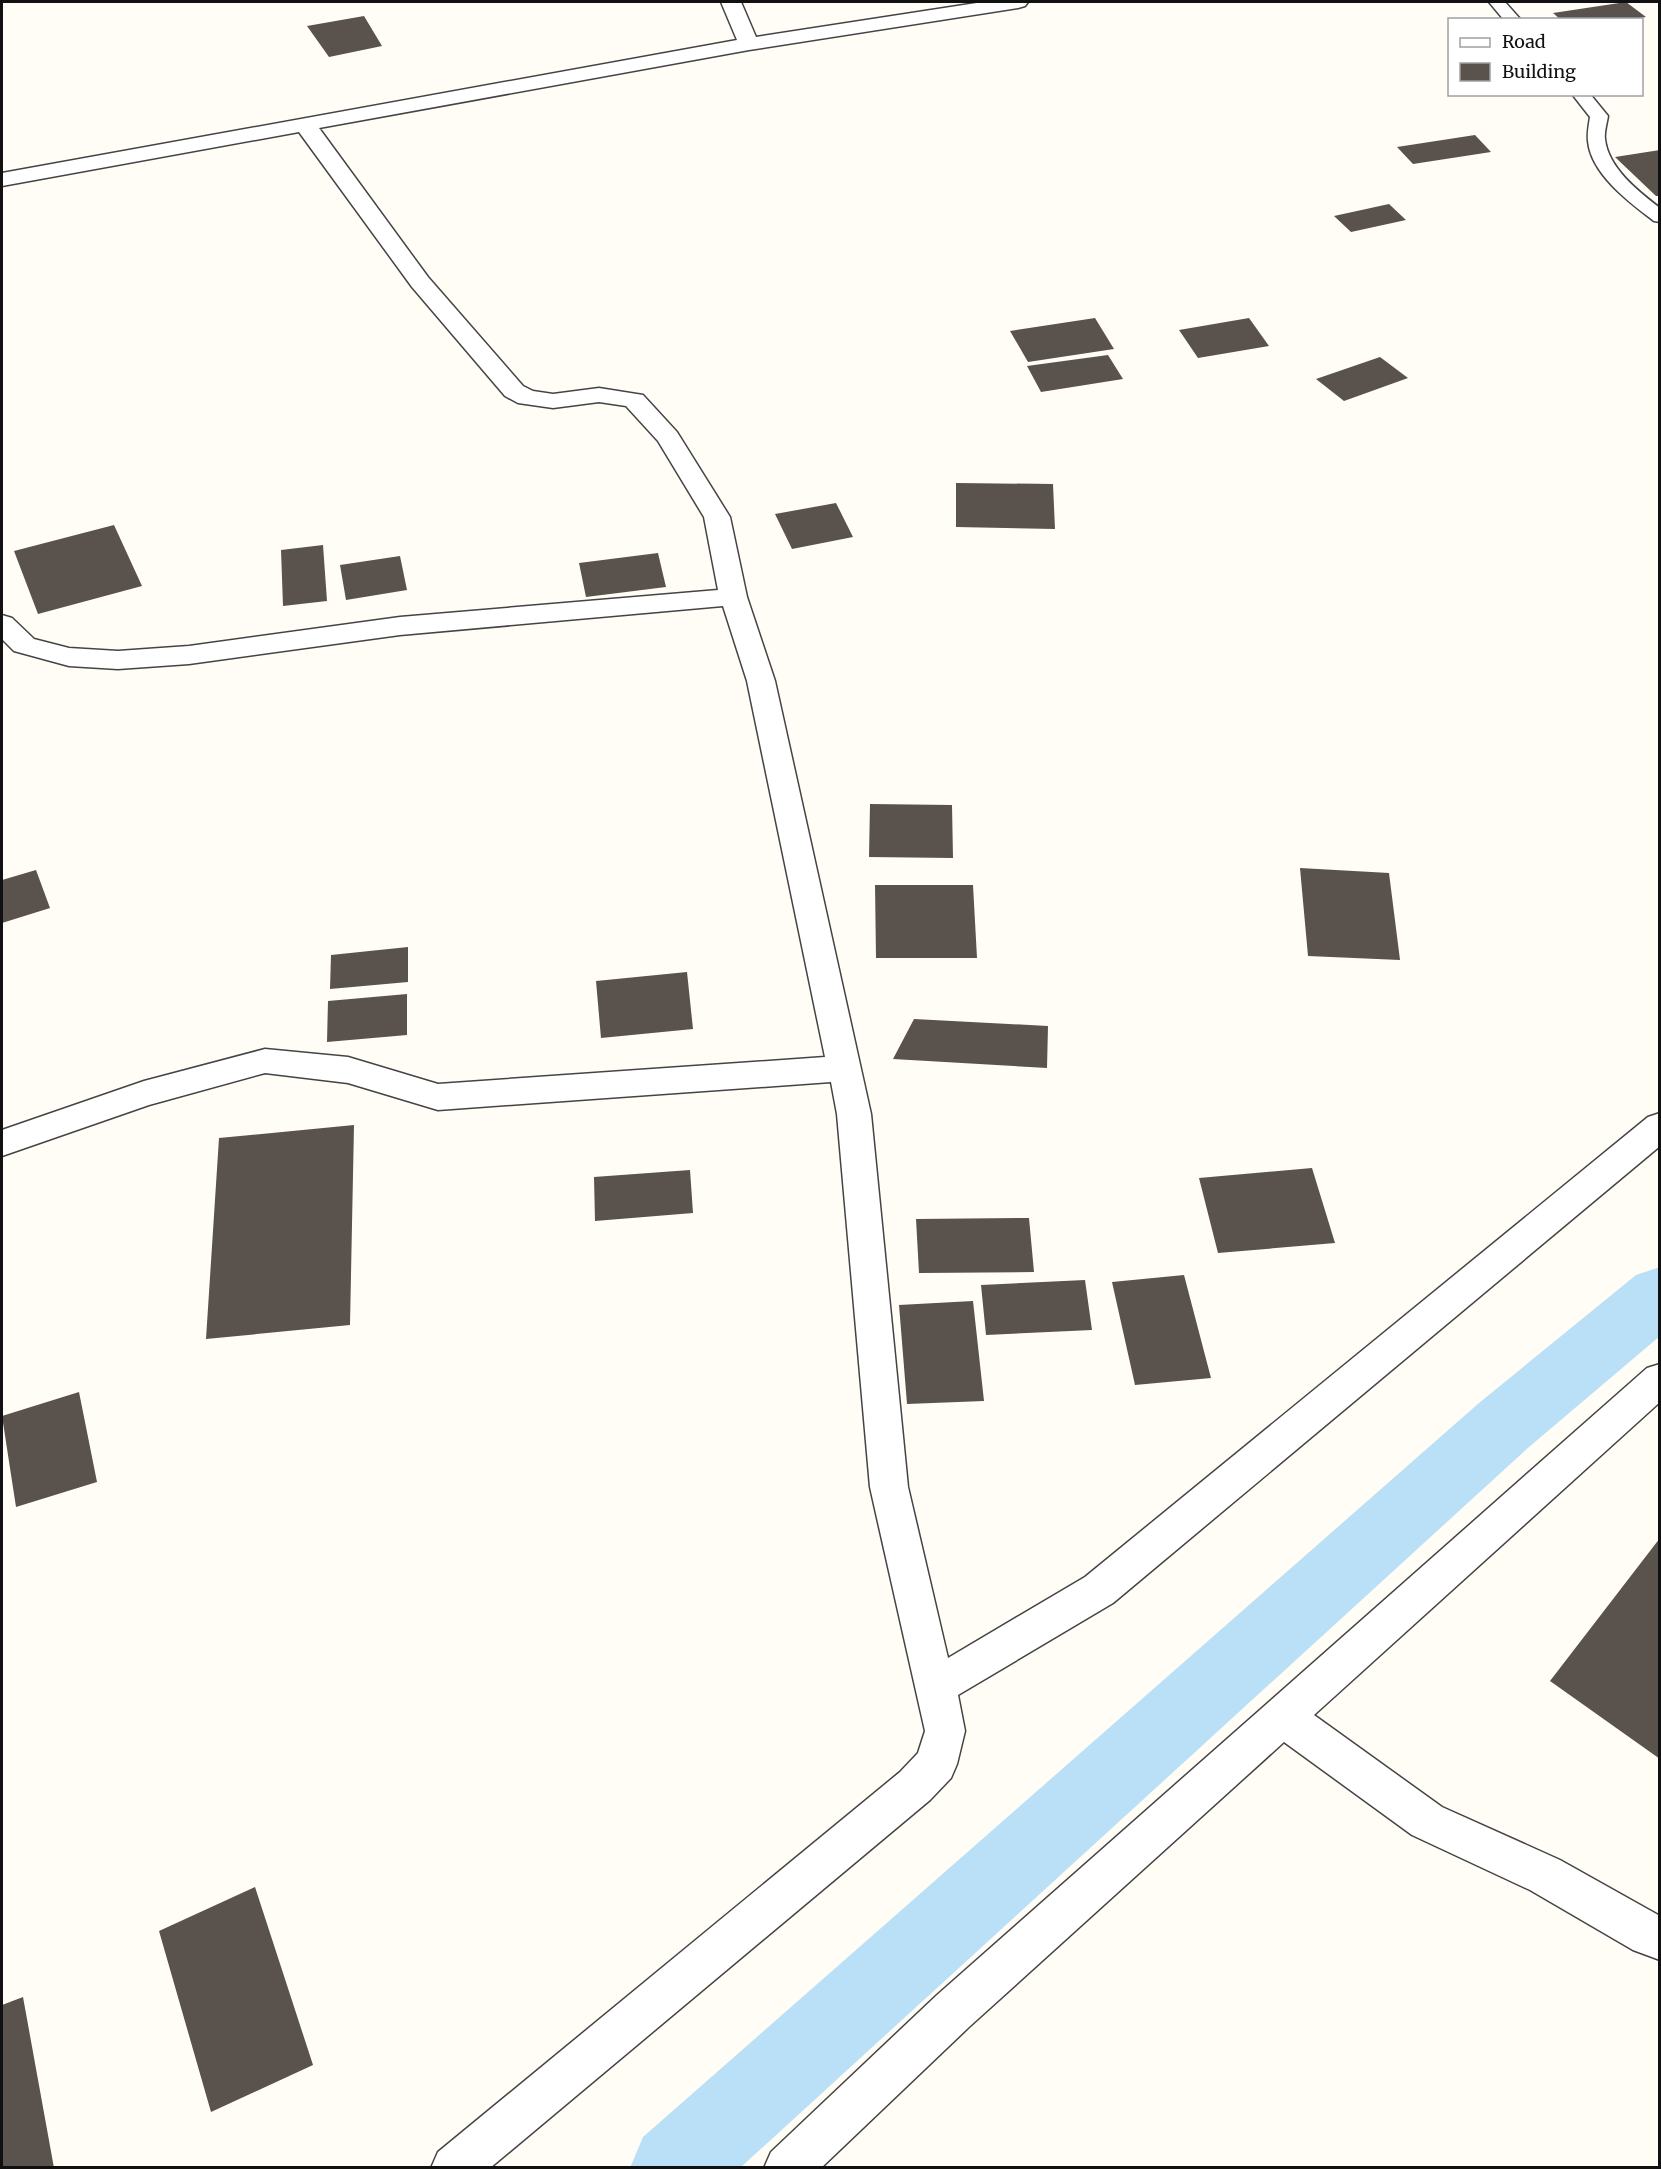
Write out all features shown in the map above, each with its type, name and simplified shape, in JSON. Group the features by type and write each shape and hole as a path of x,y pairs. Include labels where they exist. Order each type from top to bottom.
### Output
{"street":[{"path":"731,2 749,44"},
{"path":"2,179 749,44 1017,2"},
{"path":"304,123 420,282 514,391 527,398 553,401 598,395 634,400 668,436 717,517 733,597 761,681 854,1114 889,1486 945,1731 936,1764 915,1786 454,2168"},
{"path":"2,624 24,645 69,657 118,660 189,655 400,626 733,597"},
{"path":"2,1143 144,1095 265,1061 348,1070 438,1097 845,1068"},
{"path":"936,1686 1099,1590 1659,1126"},
{"path":"787,2168 952,2012 1659,1379"},
{"path":"1282,1716 1427,1821 1545,1875 1648,1935 1659,1938"}],"lane":[{"path":"1497,2 1511,18"},
{"path":"1582,96 1599,116 1596,141 1606,166 1659,217"}],"building":[{"path":"1626,2 1646,17 1559,18 1553,13"},
{"path":"364,16 382,46 329,57 307,26"},
{"path":"1475,135 1491,152 1413,164 1397,147"},
{"path":"1660,150 1660,196 1656,196 1615,157"},
{"path":"1389,204 1406,220 1351,232 1334,216"},
{"path":"1095,318 1114,349 1028,362 1010,331"},
{"path":"1249,318 1269,346 1198,358 1179,330"},
{"path":"1108,355 1123,379 1041,392 1027,366"},
{"path":"1380,357 1408,378 1344,401 1316,379"},
{"path":"956,483 1053,484 1055,529 956,527"},
{"path":"836,503 853,537 792,549 775,514"},
{"path":"114,525 142,586 38,614 14,551"},
{"path":"323,545 327,601 283,606 281,550"},
{"path":"658,553 666,587 586,597 579,563"},
{"path":"400,556 407,590 346,600 340,565"},
{"path":"870,804 952,805 953,858 869,857"},
{"path":"1300,868 1389,873 1400,960 1308,956"},
{"path":"36,870 50,908 2,923 2,880"},
{"path":"875,885 973,885 977,958 876,958"},
{"path":"408,947 408,982 330,989 331,955"},
{"path":"687,972 693,1029 601,1038 596,981"},
{"path":"407,994 407,1035 327,1042 328,1001"},
{"path":"914,1019 1048,1026 1047,1068 893,1059"},
{"path":"354,1125 350,1325 206,1339 219,1138"},
{"path":"1312,1168 1335,1243 1218,1253 1199,1178"},
{"path":"690,1170 693,1213 595,1221 594,1177"},
{"path":"1029,1218 1034,1272 919,1273 916,1219"},
{"path":"1184,1275 1211,1378 1135,1385 1112,1282"},
{"path":"1085,1280 1092,1330 986,1335 981,1285"},
{"path":"973,1301 984,1401 907,1404 899,1305"},
{"path":"79,1392 97,1482 16,1507 2,1416"},
{"path":"1660,1538 1660,1759 1550,1681"},
{"path":"255,1887 313,2065 211,2112 159,1931"},
{"path":"23,1997 54,2168 2,2168 2,2005"}],"waterway":[{"path":"674,2168 1504,1425 1660,1295"}]}
